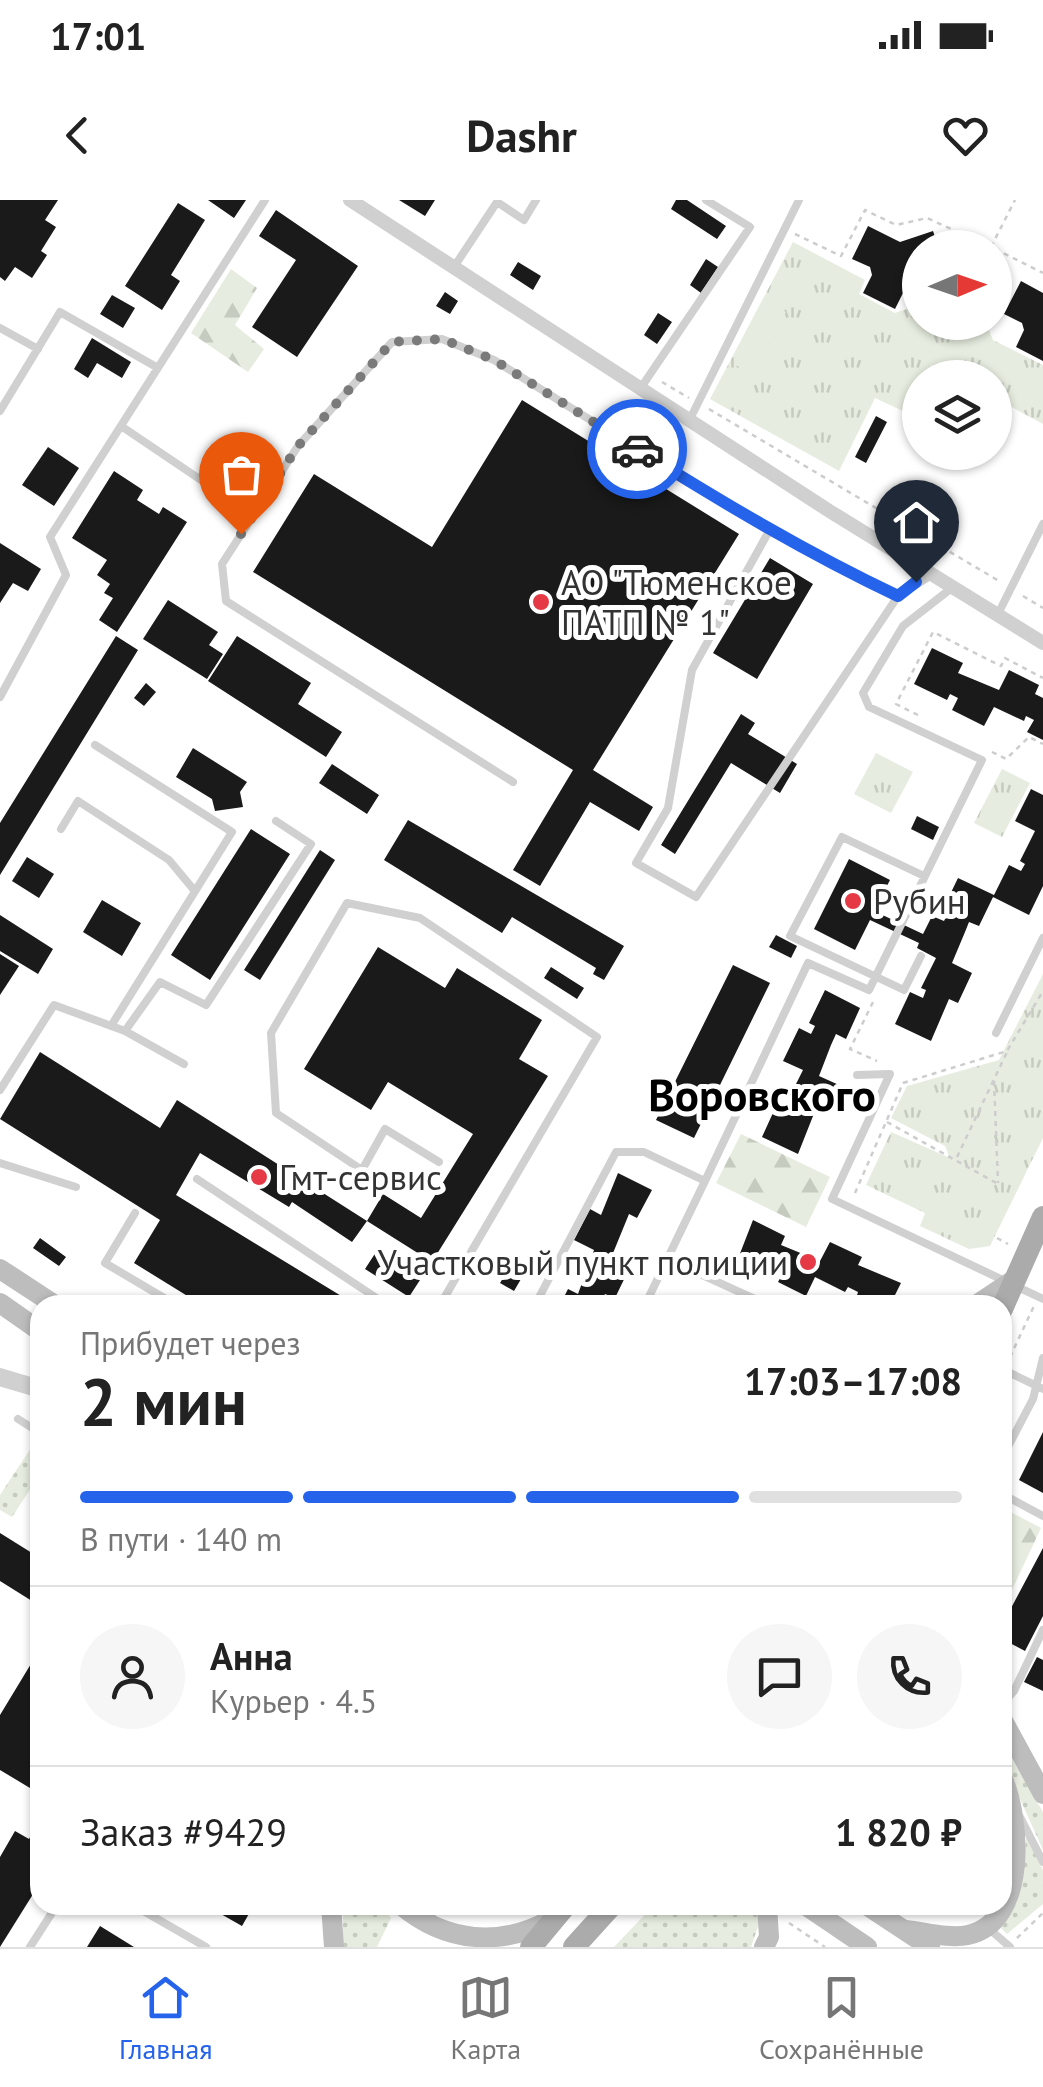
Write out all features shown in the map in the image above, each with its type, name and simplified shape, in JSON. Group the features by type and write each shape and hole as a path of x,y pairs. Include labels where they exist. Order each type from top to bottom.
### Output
{"main road":[{"path":"1007,1295 1043,1217"},
{"path":"0,1269 40,1295"},
{"path":"982,1295 1012,1281"},
{"path":"1002,1295 1012,1281"},
{"path":"0,1303 30,1324"},
{"path":"1012,1737 1043,1794"},
{"path":"1012,1819 1013,1803"},
{"path":"332,1915 334,1947"},
{"path":"433,1915 450,1933 476,1943 508,1941 554,1915"},
{"path":"531,1947 558,1915"},
{"path":"578,1944 603,1915"},
{"path":"764,1947 767,1915"},
{"path":"819,1915 867,1947"},
{"path":"882,1915 930,1947"},
{"path":"906,1930 956,1936 988,1927 995,1915"}],"street":[{"path":"350,200 689,421 1043,643"},
{"path":"0,1377 30,1386"}],"lane":[{"path":"0,697 66,575 50,538 265,200"},
{"path":"454,267 497,202 524,220 536,200"},
{"path":"640,389 750,227 706,200"},
{"path":"689,421 799,200"},
{"path":"0,410 60,312 158,368"},
{"path":"0,328 38,349"},
{"path":"513,782 226,601 222,564 298,446 392,342 442,339 494,360 769,531 898,596"},
{"path":"121,426 201,480"},
{"path":"998,614 1043,524"},
{"path":"769,531 692,670 668,808 636,863 696,897 898,596 932,574"},
{"path":"650,1295 808,964 869,990 879,978 982,760 869,706 862,693 903,626 953,588"},
{"path":"95,744 232,832 110,1026"},
{"path":"61,829 78,801 169,860 194,890"},
{"path":"125,1032 160,982 206,1005 311,844 276,821"},
{"path":"920,956 904,990 790,936 842,837 924,876"},
{"path":"439,1162 385,1129 362,1170 276,1113 271,1033 347,903 420,918 597,1037 446,1295"},
{"path":"996,1033 1043,938"},
{"path":"0,1090 54,1005 125,1032 184,1064"},
{"path":"858,1075 890,1074 832,1199 1041,1298"},
{"path":"540,1295 616,1152 644,1152 705,1181"},
{"path":"0,1163 76,1188"},
{"path":"197,1178 373,1295"},
{"path":"135,1213 105,1262 159,1295"},
{"path":"667,1259 746,1295"},
{"path":"1012,1439 1039,1387 1043,1358"},
{"path":"1012,1374 1039,1387"},
{"path":"18,1419 30,1427"},
{"path":"1012,1499 1043,1516"},
{"path":"1012,1693 1042,1634"},
{"path":"1013,1803 1043,1862"},
{"path":"30,1947 51,1915"},
{"path":"150,1915 206,1947"},
{"path":"988,1927 1010,1946"}],"path":[{"path":"1001,230 1015,200"},
{"path":"794,233 841,256 866,210 896,225 927,218 953,230"},
{"path":"1012,258 1043,273"},
{"path":"649,374 846,486 1043,608"},
{"path":"928,721 896,704 933,632 1001,666 1005,658 1043,678"},
{"path":"978,745 1006,760 1029,737 1043,744"},
{"path":"878,1062 850,1049 879,978"},
{"path":"956,1157 1007,1050 1043,990"},
{"path":"903,1083 1007,1050"},
{"path":"856,1193 906,1074"},
{"path":"887,1122 956,1157 998,1184 994,1080"},
{"path":"1012,1353 1041,1298"},
{"path":"1010,1946 1043,1913"},
{"path":"778,1915 825,1947"}],"green space":[{"path":"793,242 865,280 859,294 895,313 902,310 902,340 993,340 1043,365 1043,424 1012,407 1012,360 902,360 902,411 875,398 839,471 710,399"},
{"path":"231,269 257,288 235,325 264,349 248,372 191,333"},
{"path":"768,302 786,312 751,374 734,364"},
{"path":"876,753 913,772 891,813 854,794"},
{"path":"1002,769 1030,783 1002,837 974,823"},
{"path":"1043,974 1043,1138 990,1246 969,1249 920,1226 925,1213 866,1185 891,1132 950,1158 945,1146 891,1118 907,1086 999,1060"},
{"path":"741,1134 830,1177 806,1227 716,1183"},
{"path":"30,1450 30,1490 12,1517 0,1510 0,1495"},
{"path":"1012,1513 1041,1528 1012,1590"},
{"path":"1012,1759 1043,1812 1043,1850 1012,1781"},
{"path":"1026,1836 1043,1870 1043,1904 1007,1934 1001,1928 1012,1915"},
{"path":"343,1915 391,1918 377,1947 343,1947"},
{"path":"644,1915 758,1915 760,1921 751,1947 614,1947"}],"building":[{"path":"0,200 58,200 45,220 56,227 41,251 47,255 32,278 15,267 5,281 0,277"},
{"path":"208,200 246,200 234,218"},
{"path":"399,200 435,200 425,216"},
{"path":"676,200 687,200 726,226 717,239 671,209"},
{"path":"178,203 205,220 171,275 180,281 162,310 125,286"},
{"path":"276,210 358,266 297,357 252,327 296,260 259,236"},
{"path":"868,226 902,241 902,295 895,309 863,293 872,275 870,267 852,259"},
{"path":"706,259 718,267 701,293 690,285"},
{"path":"518,262 541,276 533,290 510,275"},
{"path":"1021,281 1043,293 1043,361 1016,347 1024,330 1022,323 1012,318 1012,298"},
{"path":"445,292 458,301 450,314 436,306"},
{"path":"112,295 135,308 123,328 100,314"},
{"path":"658,313 672,322 657,344 644,335"},
{"path":"92,338 131,362 122,378 97,363 88,378 74,369"},
{"path":"522,400 739,534 593,770 653,807 639,831 590,802 540,886 513,870 573,770 253,572 314,474 432,547"},
{"path":"876,416 887,422 866,463 855,457"},
{"path":"48,447 79,468 54,506 22,485"},
{"path":"114,471 143,490 137,500 159,514 163,507 187,522 117,632 99,620 113,598 104,593 110,584 97,575 107,560 72,538"},
{"path":"0,543 41,569 28,591 13,583 0,603"},
{"path":"770,558 813,584 757,679 713,653"},
{"path":"168,600 218,632 209,645 223,654 207,679 143,639"},
{"path":"116,636 138,650 0,875 0,823"},
{"path":"237,636 311,683 298,704 342,732 326,757 208,681"},
{"path":"932,648 963,663 958,673 999,690 1009,670 1039,685 1035,694 1043,698 1043,740 1027,732 1034,720 1026,716 1024,721 994,707 984,726 952,710 958,698 950,694 947,700 914,684"},
{"path":"146,683 156,692 144,706 134,698"},
{"path":"741,714 755,723 748,734 797,764 780,793 731,763 675,854 661,845"},
{"path":"193,748 247,782 240,792 243,807 215,811 212,799 176,777"},
{"path":"332,764 379,795 367,814 319,783"},
{"path":"1031,789 1043,795 1043,886 1029,915 993,897 1009,865 1021,871 1025,864 1020,861 1035,831 1015,821"},
{"path":"917,816 939,827 933,840 911,829"},
{"path":"408,820 624,946 604,980 593,974 596,968 512,917 502,933 384,860"},
{"path":"251,829 290,854 210,980 171,955"},
{"path":"320,850 335,860 260,980 244,970"},
{"path":"27,857 54,874 39,898 12,881"},
{"path":"849,859 890,880 874,911 923,934 932,916 944,921 948,913 942,911 958,878 994,895 979,926 969,922 952,963 972,973 958,1003 949,999 931,1041 895,1024 910,992 923,998 926,990 921,988 936,958 917,948 919,943 870,920 855,950 814,929"},
{"path":"102,900 141,923 122,956 83,932"},
{"path":"0,915 53,949 38,974 0,951"},
{"path":"776,935 797,946 791,958 769,947"},
{"path":"378,947 445,988 457,968 542,1020 519,1059 548,1076 432,1262 367,1221 383,1194 421,1218 473,1134 388,1082 371,1110 304,1069"},
{"path":"0,954 19,966 0,995"},
{"path":"733,965 770,983 694,1138 656,1120"},
{"path":"551,967 584,988 577,999 544,978"},
{"path":"825,990 860,1008 846,1039 836,1034 831,1045 819,1076 839,1085 825,1116 815,1111 798,1154 762,1137 777,1104 790,1110 794,1103 788,1100 803,1070 783,1061 799,1028 811,1034 815,1026 809,1023"},
{"path":"40,1052 160,1128 177,1100 367,1221 352,1242 292,1202 289,1207 200,1153 176,1195 340,1295 186,1295 134,1263 160,1220 0,1119"},
{"path":"618,1173 652,1190 637,1218 629,1214 611,1258 630,1267 616,1295 565,1295 568,1289 578,1294 594,1250 574,1240 590,1209 601,1215"},
{"path":"753,1220 785,1236 781,1245 820,1261 830,1242 862,1257 858,1265 901,1283 895,1295 857,1295 848,1287 845,1292 815,1277 804,1295 778,1282 784,1271 771,1265 768,1271 739,1256"},
{"path":"40,1238 66,1257 59,1266 33,1248"},
{"path":"376,1252 420,1280 410,1295 406,1295 365,1269"},
{"path":"515,1259 528,1267 514,1291 500,1283"},
{"path":"1043,1432 1043,1493 1019,1480"},
{"path":"0,1533 30,1552 30,1600 0,1581"},
{"path":"1043,1548 1043,1616 1025,1651 1012,1644 1012,1606"},
{"path":"1037,1657 1043,1660 1043,1691 1024,1682"},
{"path":"30,1666 30,1788 0,1770 0,1715"},
{"path":"15,1831 29,1839 30,1899 0,1947 0,1857"},
{"path":"223,1915 248,1915 242,1926"},
{"path":"100,1926 134,1947 87,1947"}],"way so far":[{"path":"241,534 298,446 392,342 442,339 494,360 637,449"}],"place":[{"name":"АО \"Тюменское ПАТП № 1\"","path":"541,602"},
{"name":"Рубин","path":"853,901"},
{"name":"Гмт-сервис","path":"259,1177"},
{"name":"Участковый пункт полиции","path":"808,1262"}],"district":[{"name":"Воровского","path":"762,1094"}],"route":[{"path":"637,449 769,531 898,596 916,582"}]}
